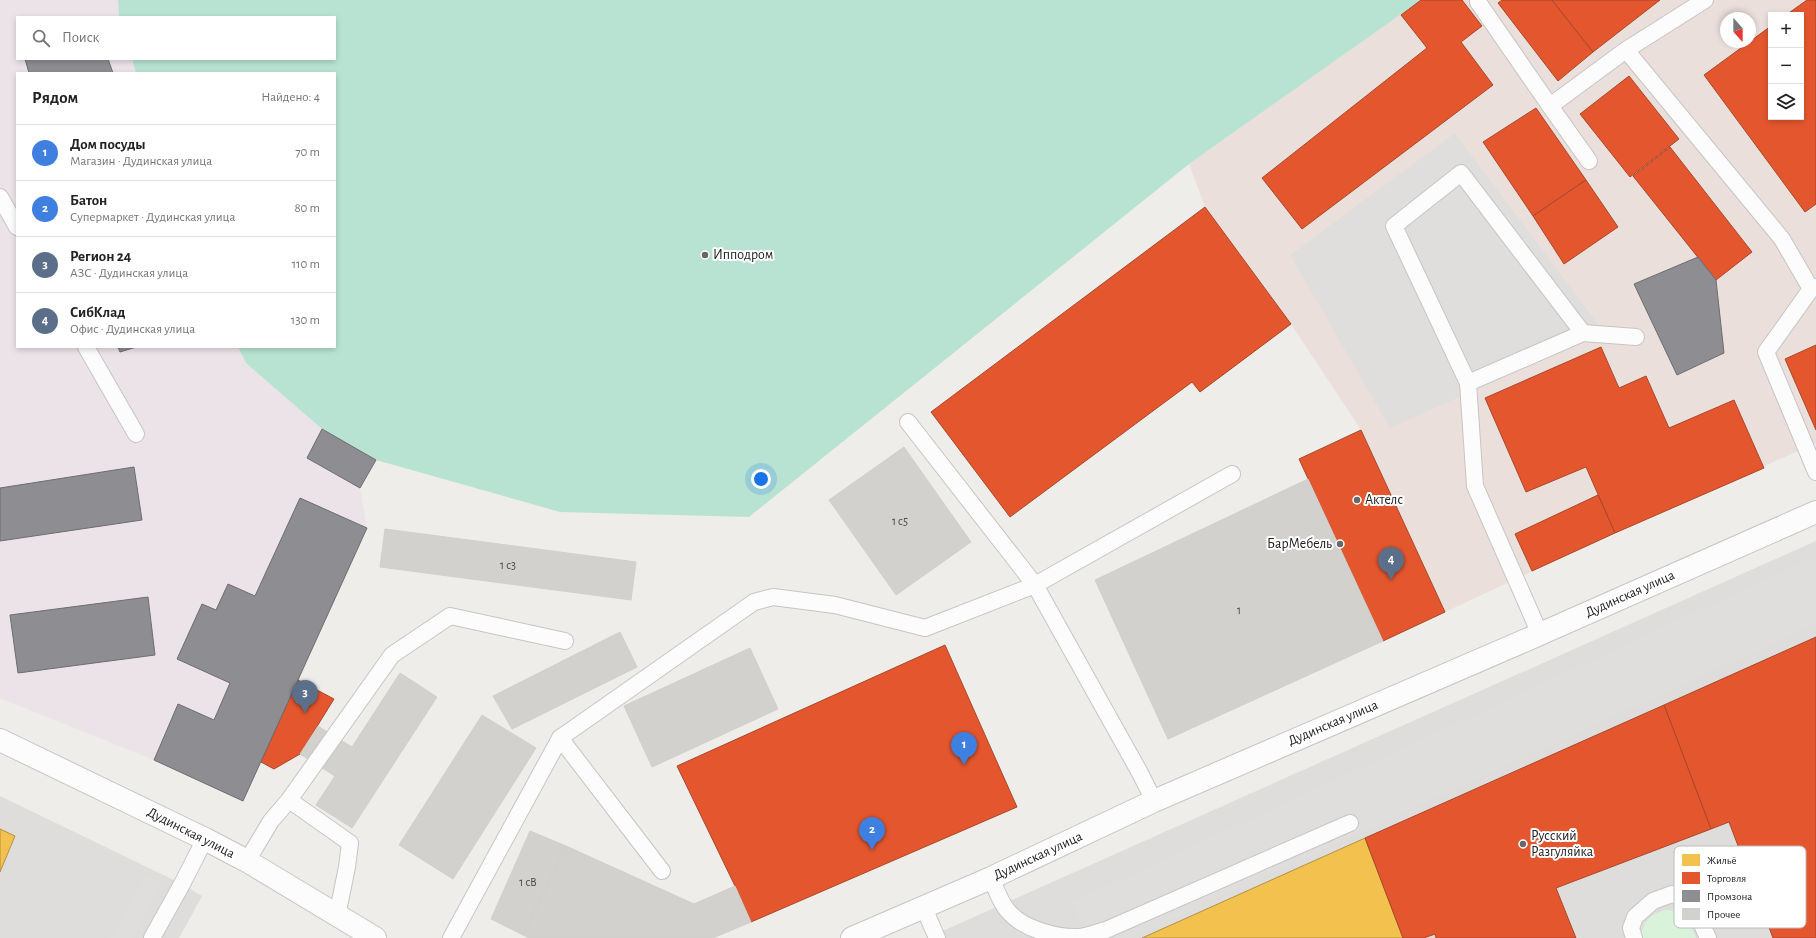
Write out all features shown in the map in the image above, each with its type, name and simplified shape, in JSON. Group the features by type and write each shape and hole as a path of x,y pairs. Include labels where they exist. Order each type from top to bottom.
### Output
{"street":[{"name":"Дудинская улица","path":"852,938 991,878 1154,801 1540,634 1816,512"},
{"name":"Дудинская улица","path":"0,740 205,839 246,861 375,938"}],"lane":[{"path":"1550,106 1626,50 1705,0"},
{"path":"1478,2 1588,161"},
{"path":"1626,50 1782,239 1813,288 1766,352 1816,472"},
{"path":"1540,634 1475,486 1468,383 1394,226 1461,173 1583,333"},
{"path":"0,197 16,225"},
{"path":"1468,383 1583,333 1636,337"},
{"path":"87,348 136,434"},
{"path":"908,422 1035,585 1140,773 1154,801"},
{"path":"452,938 560,738 754,602 773,597 835,604 925,628 1035,585 1232,474"},
{"path":"246,861 271,821 289,800 392,655 450,616 565,641"},
{"path":"560,738 662,871"},
{"path":"289,800 350,843 347,867 337,916"},
{"path":"991,878 999,898 1008,911 1024,924 1050,935 1079,937 1106,930 1350,823"},
{"path":"152,938 205,839"},
{"path":"1634,938 1631,928 1635,917 1653,901 1674,895"},
{"path":"924,908 937,938"},
{"path":"1704,928 1708,938"}],"shaded area":[{"path":"0,0 118,0 119,16 16,16 16,60 132,60 136,72 16,72 16,348 238,348 246,363 322,429 376,460 360,488 367,528 243,801 154,760 0,698"},
{"path":"1421,0 1816,0 1816,443 1615,533 1445,612 1361,430 1291,324 1205,207 1189,164"},
{"path":"1455,133 1604,332 1390,428 1290,255"},
{"path":"1816,541 1816,938 927,938"},
{"path":"1816,556 1816,624 1131,938 1087,938 1072,902"},
{"path":"0,796 182,884 202,896 179,938 0,938"},
{"path":"146,875 163,884 132,938 110,938"}],"green space":[{"name":"Ипподром","path":"118,0 1421,0 1189,164 749,517 560,512 376,460 322,429 246,363 238,348 336,348 336,72 136,72 132,60 336,60 336,16 119,16"},
{"path":"1665,910 1674,911 1674,928 1692,928 1696,938 1641,938 1645,923 1651,916"}],"building: Жильё":[{"path":"0,829 15,836 0,872"},
{"path":"1365,838 1403,938 1142,938"}],"building: Торговля":[{"path":"1421,0 1462,0 1482,26 1461,42 1493,85 1302,229 1262,178 1427,48 1401,15"},
{"path":"1502,0 1552,0 1593,52 1558,81 1498,3"},
{"path":"1552,0 1660,0 1593,52"},
{"path":"1807,0 1816,0 1816,204 1805,212 1704,75 1741,48 1756,48 1756,37 1768,28 1768,120 1804,120 1804,12 1790,12"},
{"path":"1629,76 1679,139 1630,177 1580,114"},
{"path":"1536,108 1586,180 1533,216 1483,142"},
{"path":"1670,147 1752,252 1716,280 1633,176"},
{"path":"1586,180 1618,227 1564,264 1533,216"},
{"path":"1205,207 1291,324 1200,392 1192,382 1010,517 931,412"},
{"path":"1816,345 1816,430 1785,359"},
{"path":"1601,347 1619,388 1646,376 1669,428 1734,400 1764,468 1615,533 1586,467 1526,492 1485,398"},
{"path":"1361,430 1445,612 1383,641 1299,459"},
{"path":"1598,495 1615,533 1532,571 1515,534"},
{"path":"1816,637 1816,938 1773,938 1769,928 1806,928 1806,846 1738,846 1729,822 1711,829 1664,705"},
{"path":"945,645 1017,807 751,922 677,766"},
{"path":"298,680 334,699 300,754 274,769 261,762"},
{"path":"1664,705 1711,829 1556,888 1576,938 1436,938 1435,934 1424,938 1403,938 1365,838"}],"building: Промзона":[{"path":"25,60 108,60 113,72 29,72"},
{"path":"1698,257 1716,280 1724,353 1677,375 1634,284"},
{"path":"118,348 133,348 120,352"},
{"path":"322,429 376,460 360,488 307,458"},
{"path":"134,467 142,520 0,541 0,488"},
{"path":"300,498 367,528 243,801 154,760 178,704 214,720 230,683 177,659 202,604 216,610 228,584 255,596"},
{"path":"148,597 155,655 18,673 10,615"}],"building: Прочее":[{"path":"904,447 971,542 896,595 829,500"},
{"path":"1308,479 1383,641 1168,739 1095,580"},
{"path":"385,529 636,562 631,600 380,567"},
{"path":"620,632 637,667 512,729 493,696"},
{"path":"750,648 778,709 652,767 624,706"},
{"path":"400,673 437,697 352,828 316,805 335,776 300,754 318,726 352,747"},
{"path":"482,715 536,748 453,879 399,845"},
{"path":"530,831 566,846 523,935 491,919"},
{"path":"566,846 694,904 735,886 751,922 713,938 529,938 523,935"}],"place":[{"name":"Ипподром","path":"705,255"},
{"name":"Актелс","path":"1357,500"},
{"name":"БарМебель","path":"1340,544"},
{"name":"СибКлад","path":"1391,580"},
{"name":"Регион 24","path":"305,713"},
{"name":"Дом посуды","path":"964,765"},
{"name":"Русский Разгуляйка","path":"1523,844"},
{"name":"Батон","path":"872,850"}]}
